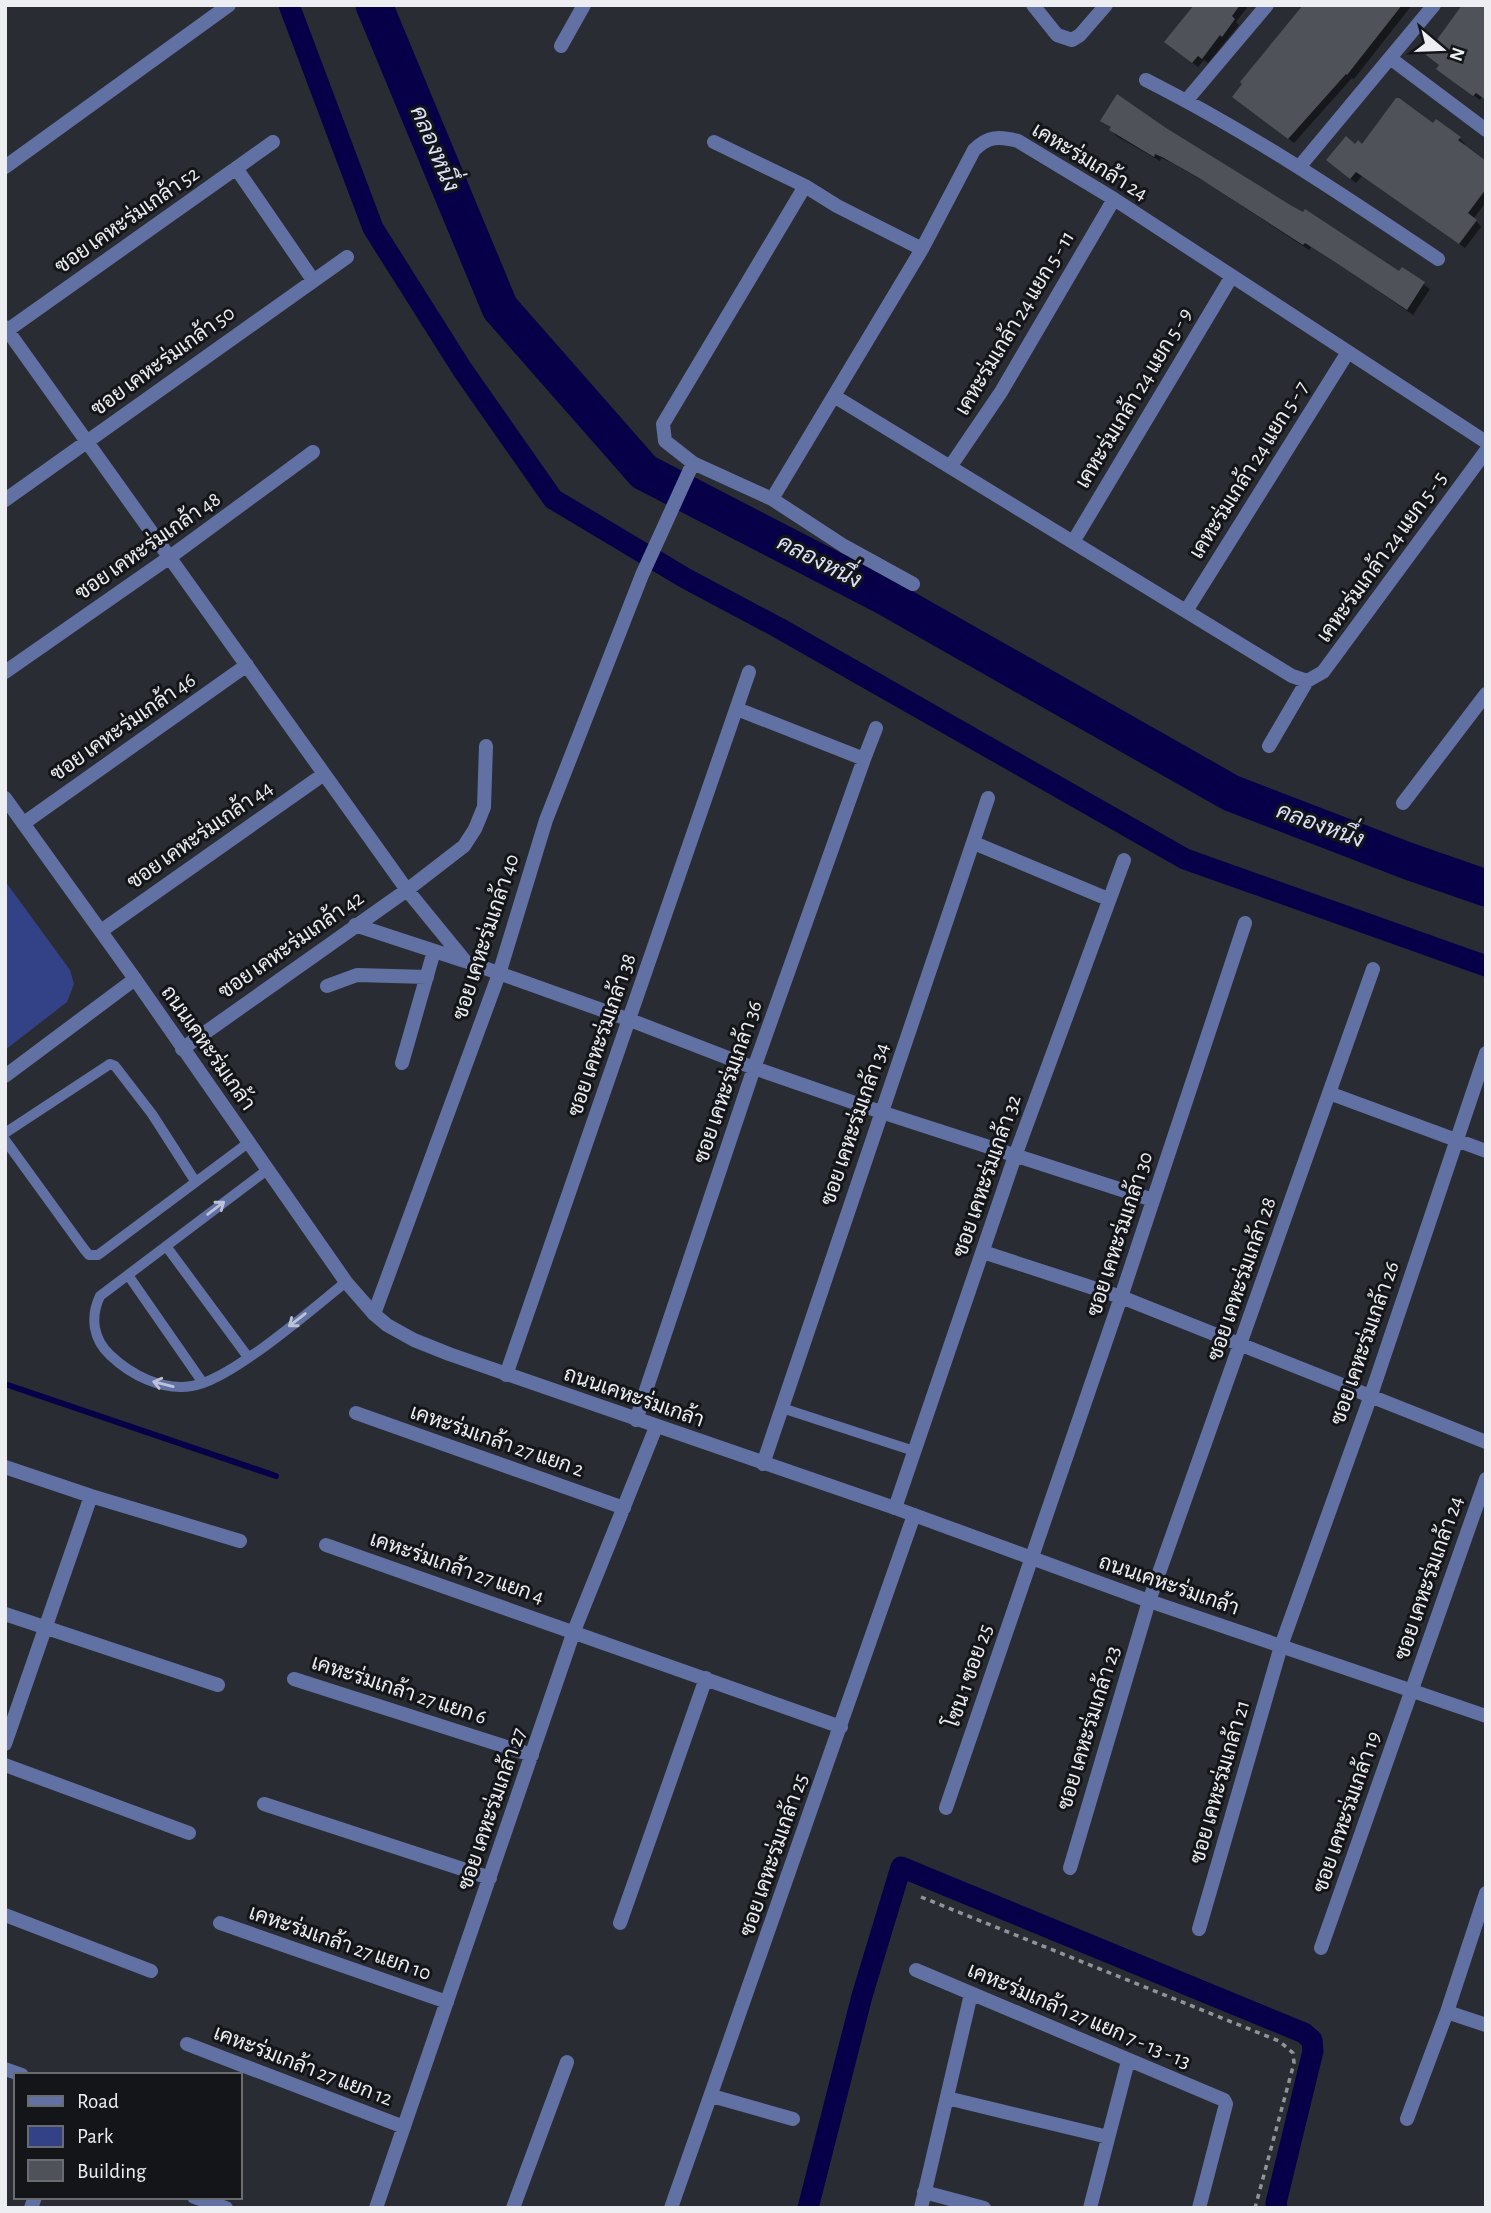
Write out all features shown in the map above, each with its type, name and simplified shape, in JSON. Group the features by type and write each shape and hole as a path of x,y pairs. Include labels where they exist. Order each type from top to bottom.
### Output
{"street":[{"path":"8,161 229,5"},
{"path":"561,46 584,5"},
{"path":"1033,5 1057,36 1072,40 1080,35 1106,5"},
{"path":"1186,101 1267,5"},
{"path":"1300,166 1434,5"},
{"path":"1390,58 1486,130"},
{"path":"1146,80 1300,166 1438,259"},
{"name":"เคหะร่มเกล้า 24","path":"772,499 922,250 974,150 985,139 1001,136 1018,141 1114,199 1486,442"},
{"name":"ซอย เคหะร่มเกล้า 52","path":"6,330 273,142"},
{"path":"714,142 805,186 837,206 922,250"},
{"path":"236,168 313,279"},
{"path":"805,186 663,424 664,441 692,464 772,499 844,545 913,584"},
{"name":"เคหะร่มเกล้า 24 แยก 5 - 11","path":"950,467 1001,392 1114,199"},
{"name":"ซอย เคหะร่มเกล้า 50","path":"5,500 347,257"},
{"name":"เคหะร่มเกล้า 24 แยก 5 - 9","path":"1073,542 1232,276"},
{"path":"6,330 407,890 465,961"},
{"name":"เคหะร่มเกล้า 24 แยก 5 - 7","path":"1186,611 1348,352"},
{"path":"834,396 1292,676 1307,681"},
{"name":"เคหะร่มเกล้า 24 แยก 5 - 5","path":"1269,746 1307,681 1323,672 1486,451"},
{"name":"ซอย เคหะร่มเกล้า 48","path":"5,672 170,557 313,452"},
{"name":"ซอย เคหะร่มเกล้า 40","path":"373,1314 499,974 546,820 642,575 692,464"},
{"name":"ซอย เคหะร่มเกล้า 46","path":"23,823 247,665"},
{"name":"ซอย เคหะร่มเกล้า 38","path":"506,1375 749,672"},
{"path":"1403,803 1486,694"},
{"path":"737,709 864,759"},
{"name":"ซอย เคหะร่มเกล้า 36","path":"636,1420 754,1068 876,728"},
{"name":"ซอย เคหะร่มเกล้า 42","path":"182,1049 407,890 464,846 484,807 486,746"},
{"name":"ซอย เคหะร่มเกล้า 44","path":"101,931 324,774"},
{"name":"ถนนเคหะร่มเกล้า","path":"5,798 346,1282 373,1314 414,1340 506,1375 895,1508 1149,1601 1486,1716"},
{"name":"ซอย เคหะร่มเกล้า 34","path":"763,1464 988,798"},
{"path":"974,843 1108,899"},
{"name":"ซอย เคหะร่มเกล้า 32","path":"895,1508 1015,1156 1124,860"},
{"name":"ซอย เคหะร่มเกล้า 30","path":"1032,1558 1245,923"},
{"path":"355,925 465,961 881,1112 1153,1200"},
{"path":"401,1063 434,951"},
{"name":"ซอย เคหะร่มเกล้า 28","path":"1149,1601 1373,970"},
{"path":"327,986 357,975 426,977"},
{"path":"5,1076 135,979"},
{"name":"ซอย เคหะร่มเกล้า 26","path":"1281,1646 1370,1398 1486,1053"},
{"path":"1329,1093 1486,1151"},
{"path":"983,1252 1121,1297 1486,1442"},
{"name":"เคหะร่มเกล้า 27 แยก 2","path":"356,1413 624,1508"},
{"name":"ซอย เคหะร่มเกล้า 27","path":"376,2208 574,1631 656,1427"},
{"path":"5,1466 91,1496 240,1541"},
{"name":"ซอย เคหะร่มเกล้า 24","path":"1412,1690 1486,1479"},
{"path":"5,1744 91,1496"},
{"name":"ซอย เคหะร่มเกล้า 25","path":"671,2208 914,1515"},
{"name":"เคหะร่มเกล้า 27 แยก 4","path":"326,1545 841,1727"},
{"name":"โซน 1 ซอย 25","path":"946,1808 1032,1558"},
{"name":"ซอย เคหะร่มเกล้า 23","path":"1070,1868 1149,1601"},
{"path":"5,1614 218,1685"},
{"name":"ซอย เคหะร่มเกล้า 21","path":"1199,1929 1281,1646"},
{"path":"620,1923 706,1678"},
{"name":"เคหะร่มเกล้า 27 แยก 6","path":"293,1679 532,1755"},
{"name":"ซอย เคหะร่มเกล้า 19","path":"1321,1948 1412,1690"},
{"path":"5,1765 189,1833"},
{"path":"264,1804 491,1878"},
{"path":"1407,2119 1447,2012 1486,1893"},
{"path":"5,1915 151,1971"},
{"name":"เคหะร่มเกล้า 27 แยก 10","path":"220,1923 447,2002"},
{"name":"เคหะร่มเกล้า 27 แยก 7 - 13 - 13","path":"916,1970 1226,2101 1199,2208"},
{"path":"921,2208 971,1994"},
{"path":"1447,2012 1486,2025"},
{"name":"เคหะร่มเกล้า 27 แยก 12","path":"187,2044 404,2127"},
{"path":"1090,2208 1128,2061"},
{"path":"513,2208 567,2062"},
{"path":"712,2096 793,2119"},
{"path":"947,2098 1108,2137"},
{"path":"924,2192 984,2208"},
{"path":"200,2199 226,2208"}],"lane":[{"path":"5,1133 110,1065 115,1066 152,1114 195,1181"},
{"path":"5,1140 89,1255 98,1255 248,1143"},
{"path":"267,1170 100,1296 94,1326 103,1346 128,1369 155,1383 174,1387 194,1386 222,1375 346,1282"},
{"path":"166,1246 248,1357"},
{"path":"128,1275 203,1382"},
{"path":"782,1408 914,1451"}],"path":[{"path":"921,1897 1279,2041 1293,2053 1294,2063 1255,2208"}],"green space":[{"path":"5,881 70,970 74,984 67,1002 5,1050"}],"building":[{"path":"1194,5 1240,5 1232,16 1235,19 1222,37 1220,35 1202,59 1198,56 1192,63 1164,42"},
{"path":"1303,5 1402,5 1347,75 1288,139 1232,97 1242,84 1240,82"},
{"path":"1462,5 1486,5 1486,100 1476,93 1473,96 1436,69 1439,65 1426,55"},
{"path":"1117,94 1166,128 1292,206 1303,212 1305,209 1399,271 1402,267 1425,282 1407,310 1199,178 1162,157 1155,154 1154,157 1109,130 1111,127 1100,121"},
{"path":"1396,98 1433,123 1436,119 1461,137 1458,140 1486,161 1486,189 1468,213 1477,220 1459,244 1356,172 1350,179 1326,160 1346,136 1355,144 1358,140 1362,144"}],"waterway":[{"path":"289,5 373,228 462,369 553,499 685,578 779,628 1185,859 1486,966"},
{"name":"คลองหนึ่ง","path":"374,5 500,308 644,472 882,595 1231,793 1486,888"},
{"path":"5,1384 276,1476"},
{"path":"808,2208 862,1996 901,1867 1304,2033 1312,2040 1313,2051 1277,2208"}]}
